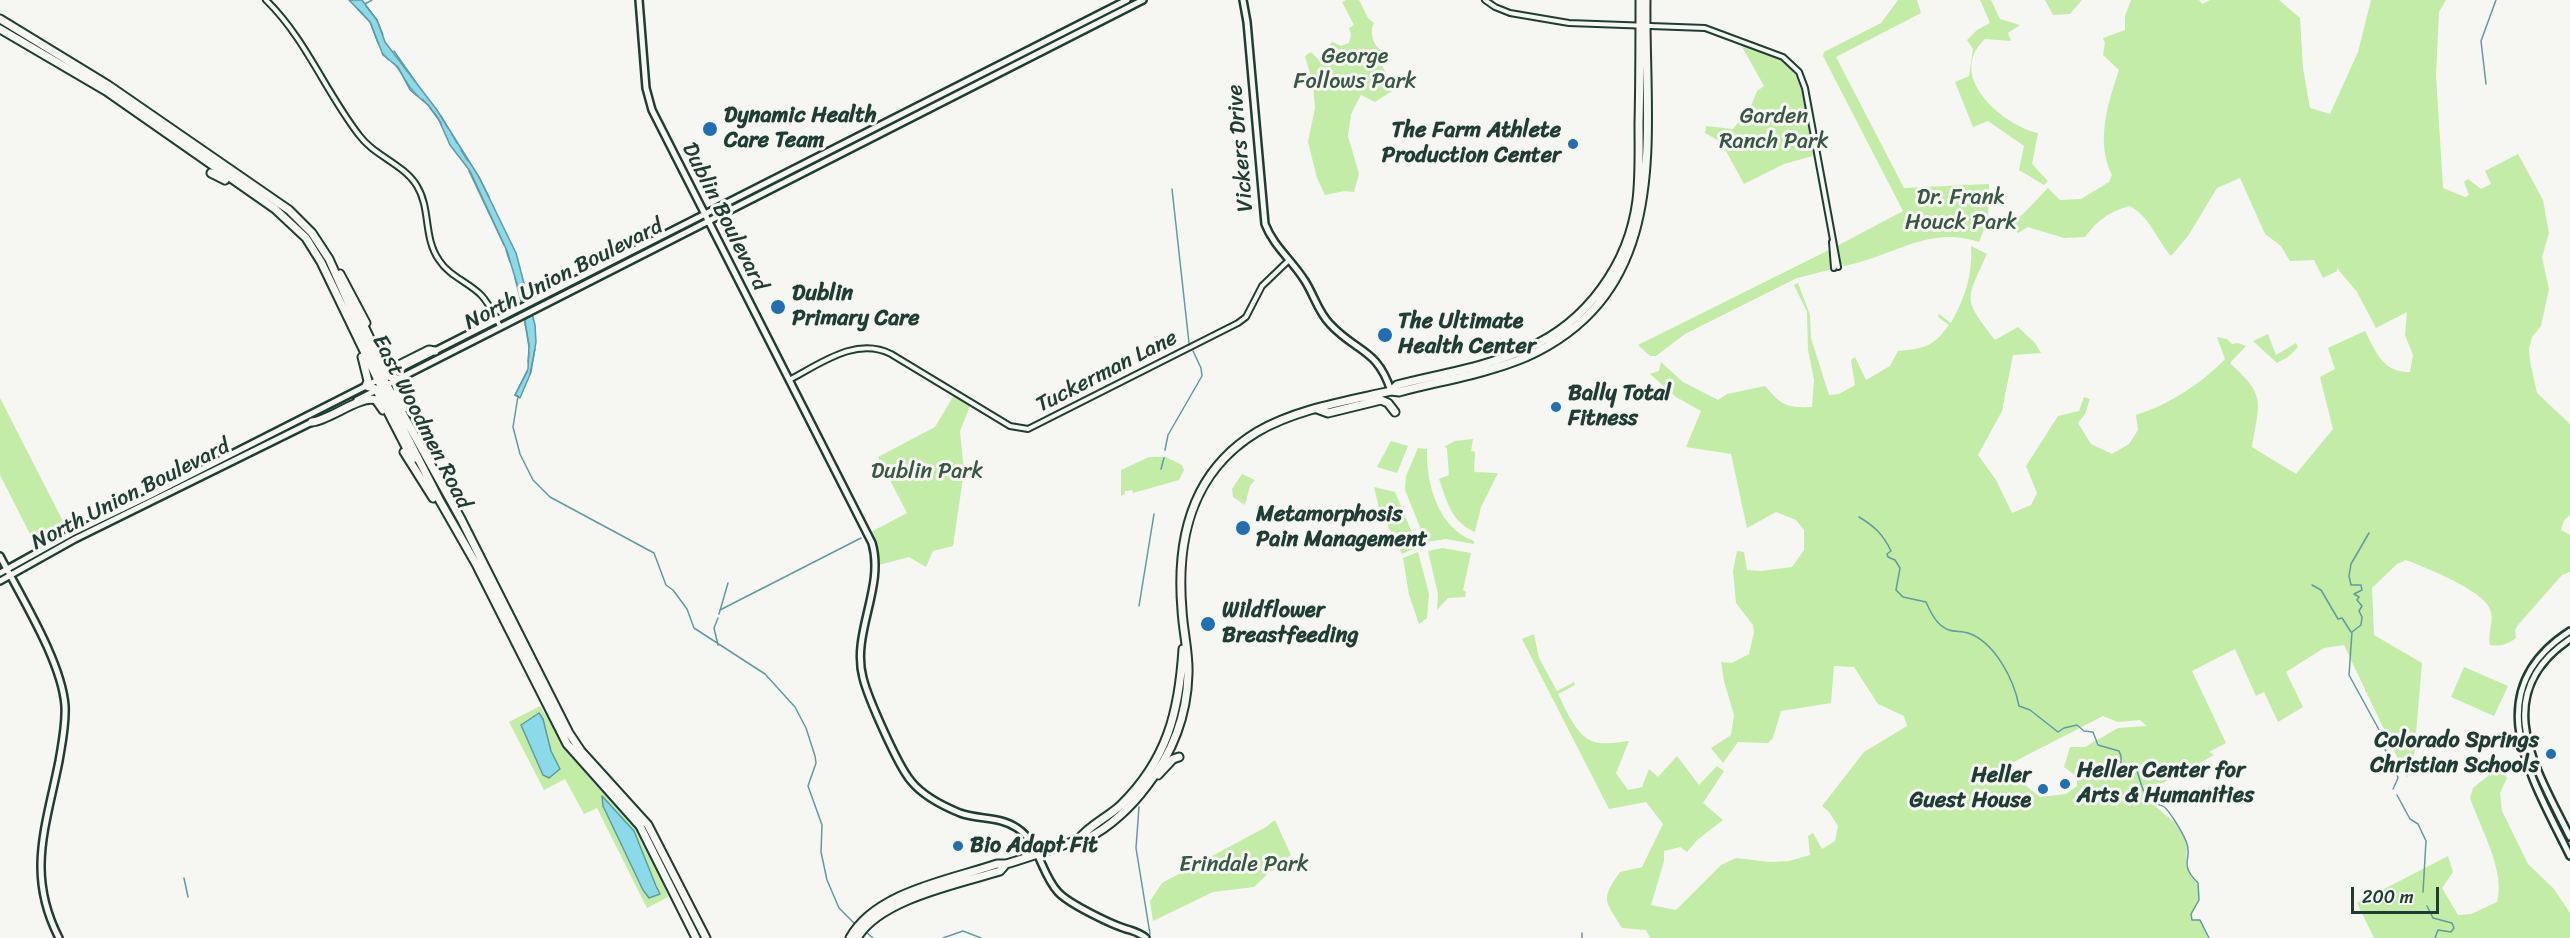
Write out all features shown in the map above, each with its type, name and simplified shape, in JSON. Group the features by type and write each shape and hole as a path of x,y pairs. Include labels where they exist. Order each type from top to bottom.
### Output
{"highway":[{"path":"1144,790 1157,772 1170,741 1179,694 1184,635 1180,572 1181,548 1190,514 1204,484 1229,454 1255,433 1282,420 1391,391 1399,392 1523,358 1560,338 1592,311 1620,273 1641,218 1644,192 1643,25 1640,0"},
{"path":"1391,391 1397,385 1505,358 1529,348 1563,328 1589,304 1611,274 1624,248 1633,222 1638,181 1643,25 1646,0"},
{"name":"East Woodmen Road","path":"0,19 105,83 289,210 321,245 351,318"},
{"name":"East Woodmen Road","path":"0,29 106,91 284,215 306,238 382,377 382,388 544,702 574,754 640,826 696,938"},
{"path":"192,152 202,151 202,158 205,161"},
{"path":"211,173 247,190"},
{"path":"321,245 337,268 387,363 397,366 429,350 435,351"},
{"path":"382,388 366,386 368,381 363,360 350,333 351,318 363,324 382,377 398,379 396,384 401,405 417,442"},
{"path":"1523,358 1525,353 1559,335 1563,328"},
{"name":"East Woodmen Road","path":"382,388 417,442 484,565"},
{"path":"312,422 325,419 364,400 376,400 444,517 456,530"},
{"path":"1317,409 1328,413 1381,400 1388,403 1395,412"},
{"path":"419,460 428,468 454,514 466,529"},
{"path":"443,508 453,518 478,561 484,565 580,751"},
{"path":"484,565 483,571 508,622 514,640"},
{"path":"517,631 522,648 545,694 544,702 552,708 572,744 648,825 706,938"},
{"path":"1078,840 1084,832 1108,816 1130,795 1170,741"},
{"path":"850,938 885,903 900,896 997,864 1006,864 1087,838 1106,826 1171,761 1179,757"},
{"path":"857,938 865,922"}],"main road":[{"name":"Dublin Boulevard","path":"639,0 648,100 707,222 873,546 875,572 862,638 861,669 867,689 903,770 921,791 954,810 1000,820 1016,827 1029,840 1051,883 1063,897 1138,932 1146,938"},
{"name":"North Union Boulevard","path":"0,573 62,538 1127,0"},
{"name":"North Union Boulevard","path":"0,581 70,541 382,388 513,319 1143,0"},
{"name":"Vickers Drive","path":"1243,0 1247,22 1263,215 1270,236 1304,279 1329,323 1379,362 1391,391"},
{"path":"1441,381 1446,376 1466,371 1470,367"},
{"path":"0,556 54,664 64,700 63,735 40,870 44,902 59,938"},
{"path":"2570,631 2549,647 2531,670 2523,688 2517,716 2518,737 2523,756 2570,856"},
{"path":"2570,639 2552,653 2537,673 2528,695 2524,723 2526,742 2532,759 2570,837"},
{"path":"2559,832 2570,849"},
{"path":"1132,931 1135,938"}],"street":[{"path":"266,0 296,35 359,135 373,150 415,183 423,200 430,242 437,258 451,274 480,294 500,326"},
{"path":"1485,0 1510,13 1569,23 1705,28 1779,55 1795,68 1805,88 1836,268"},
{"name":"Tuckerman Lane","path":"789,381 849,350 877,349 895,357 1010,426 1028,429 1241,321 1262,286 1288,261"}],"green space":[{"name":"George Follows Park","path":"1359,0 1368,18 1374,23 1372,36 1379,49 1386,54 1383,67 1394,90 1375,102 1361,95 1351,114 1348,136 1359,174 1354,192 1344,191 1325,195 1317,178 1308,142 1315,108 1313,84 1305,56 1311,52 1324,65 1334,52 1327,46 1332,43 1331,41 1341,46 1349,43 1351,35 1349,28 1354,25 1342,2"},
{"name":"Dr. Frank Houck Park","path":"1898,0 1917,0 1921,13 1836,57 1904,188 1989,184 1988,219 1979,242 1943,237 1911,244 1862,262 1844,266 1840,263 1837,246 1903,211 1823,56 1824,52 1881,23"},
{"path":"1980,0 1991,0 2000,19 2020,25 2008,33 2011,41 1985,39 1981,43 1971,63 1973,77 1978,90 2000,113 2026,129 2038,133 2032,164 2048,181 2044,185 2019,170 2024,146 1988,121 1973,127 1955,82 1969,76 1973,49 1967,40 1977,30 1990,23"},
{"path":"2045,0 2082,0 2070,14 2053,15"},
{"path":"2131,0 2199,0 2202,4 2210,0 2279,0 2300,18 2303,68 2310,108 2330,114 2358,52 2371,0 2446,0 2439,12 2436,75 2443,188 2465,197 2469,195 2464,182 2468,179 2481,189 2491,184 2485,171 2518,154 2543,200 2549,233 2542,257 2549,289 2541,326 2532,337 2529,349 2537,393 2570,424 2570,515 2564,520 2561,530 2570,535 2570,572 2562,575 2518,625 2515,630 2516,638 2498,646 2490,645 2491,613 2485,602 2465,587 2439,574 2406,560 2397,564 2372,588 2374,635 2422,663 2414,757 2407,778 2344,645 2324,648 2286,672 2303,707 2278,722 2264,692 2256,696 2235,649 2192,671 2226,743 2209,752 2214,755 2163,783 2143,786 2150,802 2174,822 2187,843 2186,866 2199,892 2192,920 2200,920 2208,938 1650,938 1646,930 1622,928 1607,900 1609,889 1620,872 1642,867 1663,824 1646,802 1609,809 1522,639 1534,634 1539,658 1557,691 1574,682 1575,685 1558,694 1574,724 1585,737 1600,743 1629,741 1616,773 1628,790 1642,787 1649,769 1658,777 1677,756 1699,785 1717,766 1724,771 1703,803 1723,820 1697,840 1687,852 1680,847 1664,851 1664,861 1651,905 1676,910 1721,865 1736,858 1770,862 1789,861 1810,855 1808,836 1813,833 1822,849 1835,841 1838,826 1822,806 1864,752 1907,726 1904,716 1878,704 1854,667 1834,666 1831,703 1781,711 1773,738 1768,743 1738,742 1723,763 1711,748 1731,735 1734,715 1721,662 1732,663 1749,654 1754,632 1753,625 1736,603 1733,571 1737,551 1744,552 1747,570 1761,571 1792,567 1804,550 1804,530 1796,520 1776,512 1747,528 1731,454 1686,447 1701,411 1676,397 1650,374 1659,371 1661,362 1683,382 1718,400 1727,394 1765,386 1785,404 1812,407 1814,380 1808,350 1807,312 1794,285 1798,283 1810,315 1811,338 1829,395 1839,394 1855,385 1851,360 1855,357 1866,380 1890,366 1898,351 1927,346 1943,333 1949,325 1938,317 1939,314 1951,323 1960,304 1969,276 1971,246 1987,254 1971,291 1971,299 1977,316 1995,340 2018,327 2035,343 2041,353 2013,355 2002,411 1978,455 1996,480 2012,513 2031,505 2037,493 2026,466 2058,416 2079,411 2084,397 2090,399 2085,414 2078,423 2091,444 2112,454 2129,444 2138,430 2136,415 2184,392 2206,377 2225,359 2217,337 2227,339 2232,344 2238,343 2246,346 2230,363 2250,384 2258,400 2252,447 2296,474 2333,429 2320,377 2335,369 2328,348 2365,331 2377,353 2387,365 2393,369 2410,372 2413,355 2405,335 2407,312 2376,328 2357,292 2337,268 2337,271 2323,278 2314,260 2290,261 2281,246 2265,234 2240,178 2217,188 2188,236 2171,256 2142,215 2129,206 2104,217 2085,237 2064,238 2028,227 2018,233 2015,230 2009,230 2005,222 2022,215 2048,188 2060,200 2081,199 2109,182 2112,175 2104,149 2105,122 2119,70 2103,55 2105,43 2103,38 2125,30 2125,16","holes":["2103,716 2118,722 2140,720 2147,726 2118,728 2085,747 2070,747 2064,767 2077,777 2077,786 2066,794 2040,797 2026,786 2028,773 2020,769 2002,768"]},
{"name":"Garden Ranch Park","path":"1741,45 1775,57 1792,71 1802,93 1813,156 1784,164 1744,184 1721,142 1705,133 1706,126 1733,129 1751,106 1757,91 1764,86"},
{"path":"1829,250 1832,265 1829,270 1797,278 1685,334 1656,356 1650,356 1638,345"},
{"path":"2268,334 2276,355 2296,343 2298,347 2288,357 2277,363 2253,341"},
{"name":"Dublin Park","path":"954,395 970,406 960,431 964,471 953,546 933,551 926,567 909,557 879,565 877,545 871,532 907,513 878,457 935,427"},
{"path":"0,398 67,529 51,537 45,530 30,534 0,475"},
{"path":"1473,439 1471,451 1475,452 1474,472 1498,473 1481,507 1475,532 1455,517 1439,479 1449,475 1447,448 1444,447 1455,441"},
{"path":"1391,441 1408,446 1397,473 1377,467"},
{"path":"1418,448 1427,449 1432,490 1443,515 1451,526 1474,541 1474,544 1446,539 1426,542 1405,490 1406,476"},
{"path":"1149,457 1166,457 1182,465 1184,470 1179,480 1133,493 1132,490 1125,491 1125,494 1121,496 1121,470"},
{"path":"1242,474 1255,480 1250,486 1245,505 1233,497 1232,489"},
{"path":"1374,487 1395,492 1418,547 1402,554 1379,508"},
{"path":"1442,548 1471,553 1463,590 1466,592 1465,597 1448,598 1437,610 1438,594 1428,551"},
{"path":"1418,552 1429,594 1427,618 1419,624 1409,595 1403,558"},
{"path":"2464,667 2508,686 2494,716 2451,697"},
{"path":"540,706 573,759 639,833 659,871 668,897 647,908 597,808 584,814 565,779 544,790 509,722"},
{"path":"2499,767 2507,778 2500,793 2502,811 2528,864 2554,889 2570,913 2570,938 2374,938 2357,903 2448,856 2453,872 2442,888 2458,915 2471,914 2497,902 2499,890 2495,864 2470,798 2473,788"},
{"name":"Erindale Park","path":"1275,820 1291,855 1254,887 1213,892 1153,921 1150,901 1162,883"}],"water":[{"path":"349,0 362,0 377,20 385,42 437,110 479,177 516,253 535,325 536,342 531,372 520,398 515,395 528,369 529,345 520,294 507,251 470,171 450,145 438,118 428,105 410,90 398,67 383,55 370,22"},
{"path":"539,713 543,719 551,751 560,769 549,778 543,775 521,725"},
{"path":"602,796 634,831 660,894 649,898 643,890 603,806"}],"waterway":[{"path":"365,4 372,0"},
{"path":"2486,84 2481,41 2496,0"},
{"path":"366,6 377,20 383,35"},
{"path":"358,9 370,22 378,43"},
{"path":"394,51 415,81"},
{"path":"382,53 389,60"},
{"path":"393,63 418,96"},
{"path":"422,99 441,123"},
{"path":"441,116 448,128"},
{"path":"452,134 457,143"},
{"path":"461,150 468,161"},
{"path":"469,171 504,245"},
{"path":"479,177 489,197"},
{"path":"1172,189 1189,343"},
{"path":"506,250 510,262"},
{"path":"515,278 522,305"},
{"path":"523,310 529,347"},
{"path":"530,374 535,349"},
{"path":"1165,450 1168,435 1202,376 1193,351"},
{"path":"528,362 529,352"},
{"path":"518,396 515,395 527,372"},
{"path":"518,396 513,427 520,454 533,480 550,497 654,553 666,585 673,590 687,609 694,628 765,674 795,707 806,728 815,756 816,763 808,786 822,825 821,852 827,880 839,908 855,924"},
{"path":"1161,469 1164,458"},
{"path":"1139,606 1154,514"},
{"path":"1859,517 1881,535 1891,551 1887,554 1888,557 1895,560 1900,568 1896,590 1903,597 1926,602 1935,619 1945,628 1968,633 1987,645 2008,674 2019,706 2030,710 2058,732 2077,725 2084,731 2093,732 2098,745 2119,751 2121,769 2137,771 2148,799 2166,809 2186,841 2188,870 2198,883 2199,900 2191,914 2192,920 2200,920 2209,938"},
{"path":"2369,533 2351,564 2349,576 2351,585 2361,585 2362,590 2354,594 2359,597 2357,600 2362,606 2359,611 2362,617 2361,625 2352,632 2349,675 2383,737 2383,746 2394,765 2398,778 2393,789"},
{"path":"720,610 861,538"},
{"path":"719,614 728,583"},
{"path":"2312,585 2321,590 2338,619 2342,618 2351,632"},
{"path":"718,618 714,628 718,645"},
{"path":"2397,795 2410,819 2418,824 2426,841 2423,892"},
{"path":"1139,807 1136,848 1150,934"},
{"path":"184,878 188,897"},
{"path":"2427,906 2433,918 2452,923 2454,928 2451,932 2438,930 2435,938"},
{"path":"943,938 963,931 981,938"},
{"path":"866,932 873,938"},
{"path":"1582,933 1582,938"}],"place":[{"name":"Dynamic Health Care Team","path":"710,129"},
{"name":"The Farm Athlete Production Center","path":"1573,144"},
{"name":"Dublin Primary Care","path":"778,307"},
{"name":"The Ultimate Health Center","path":"1385,335"},
{"name":"Bally Total Fitness","path":"1556,407"},
{"name":"Metamorphosis Pain Management","path":"1243,528"},
{"name":"Wildflower Breastfeeding","path":"1208,624"},
{"name":"Colorado Springs Christian Schools","path":"2551,754"},
{"name":"Heller Center for Arts & Humanities","path":"2065,784"},
{"name":"Heller Guest House","path":"2043,789"},
{"name":"Bio Adapt Fit","path":"958,846"}]}
